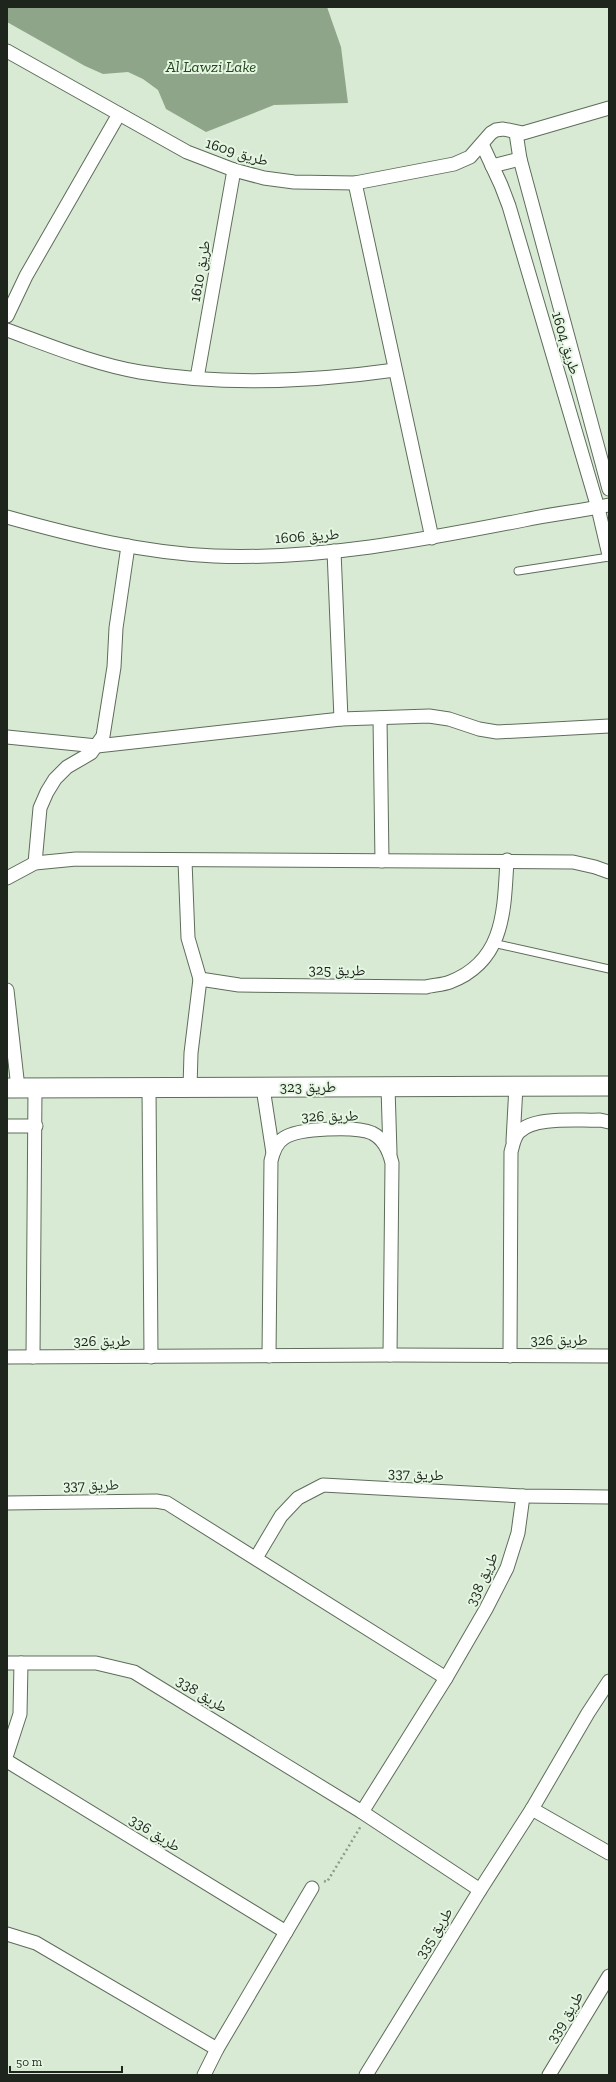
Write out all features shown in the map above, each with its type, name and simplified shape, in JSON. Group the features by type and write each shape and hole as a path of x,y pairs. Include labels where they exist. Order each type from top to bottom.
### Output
{"street":[{"name":"طريق 1609","path":"7,51 187,152 234,170 264,178 294,182 356,183"},
{"path":"432,538 356,183 454,164 470,157 491,133 496,130 503,129 516,133 528,132 609,108"},
{"path":"7,316 26,276 119,114"},
{"name":"طريق 1604","path":"516,133 520,159 609,489"},
{"name":"طريق 1604","path":"482,144 509,206 604,506 609,556"},
{"path":"492,166 520,159"},
{"name":"طريق 1610","path":"198,378 234,170"},
{"path":"7,330 87,359 140,372 198,378 249,381 297,381 395,370"},
{"name":"طريق 1606","path":"7,517 80,537 128,546 214,556 255,556 334,551 432,538 604,506"},
{"path":"35,863 40,808 47,792 55,779 67,767 91,753 103,736 114,667 121,588 128,546"},
{"path":"334,551 341,719"},
{"path":"7,737 97,746 341,719 380,718 439,717 479,729 497,732 609,726"},
{"path":"380,718 382,861"},
{"path":"7,878 35,863 76,859 185,861 507,860 573,862 609,872"},
{"name":"طريق 325","path":"200,979 239,985 426,987 450,982 471,970 488,952 500,930 505,906 507,860"},
{"path":"185,861 188,938 200,979 191,1053 190,1088"},
{"path":"7,990 20,1088 36,1126 33,1357"},
{"name":"طريق 326","path":"510,1356 511,1152 513,1142 516,1086"},
{"name":"طريق 323","path":"20,1088 609,1086"},
{"path":"388,1087 390,1154 392,1163 390,1355"},
{"path":"149,1088 151,1357"},
{"path":"263,1088 273,1152 269,1356"},
{"path":"513,1142 518,1133 534,1122 600,1120 609,1122"},
{"path":"7,1126 36,1126"},
{"name":"طريق 326","path":"273,1152 283,1138 295,1133 363,1130 376,1136 386,1145 390,1154"},
{"name":"طريق 326","path":"7,1357 390,1355 609,1356"},
{"name":"طريق 337","path":"256,1558 281,1516 298,1498 323,1485 523,1496 609,1496"},
{"name":"طريق 338","path":"365,1813 486,1610 507,1568 518,1533 523,1496"},
{"name":"طريق 337","path":"7,1503 156,1501 167,1503 446,1678"},
{"name":"طريق 338","path":"7,1663 96,1663 134,1672 365,1813 480,1890"},
{"path":"7,1754 20,1714 21,1663"},
{"name":"طريق 335","path":"368,2074 480,1890 532,1809 588,1713 609,1681"},
{"name":"طريق 336","path":"7,1760 286,1932"},
{"path":"532,1809 609,1853"},
{"path":"204,2075 217,2049 312,1888"},
{"path":"7,1934 36,1943 217,2049"},
{"name":"طريق 339","path":"549,2075 609,1976"}],"lane":[{"path":"518,571 609,556"},
{"path":"493,943 609,969"}],"path":[{"path":"312,1888 319,1877 327,1882 365,1813"}],"water":[{"name":"Al Lawzi Lake","path":"7,7 327,7 341,47 348,103 274,105 206,132 166,109 158,90 143,79 128,72 103,74 85,66 7,22"}]}
